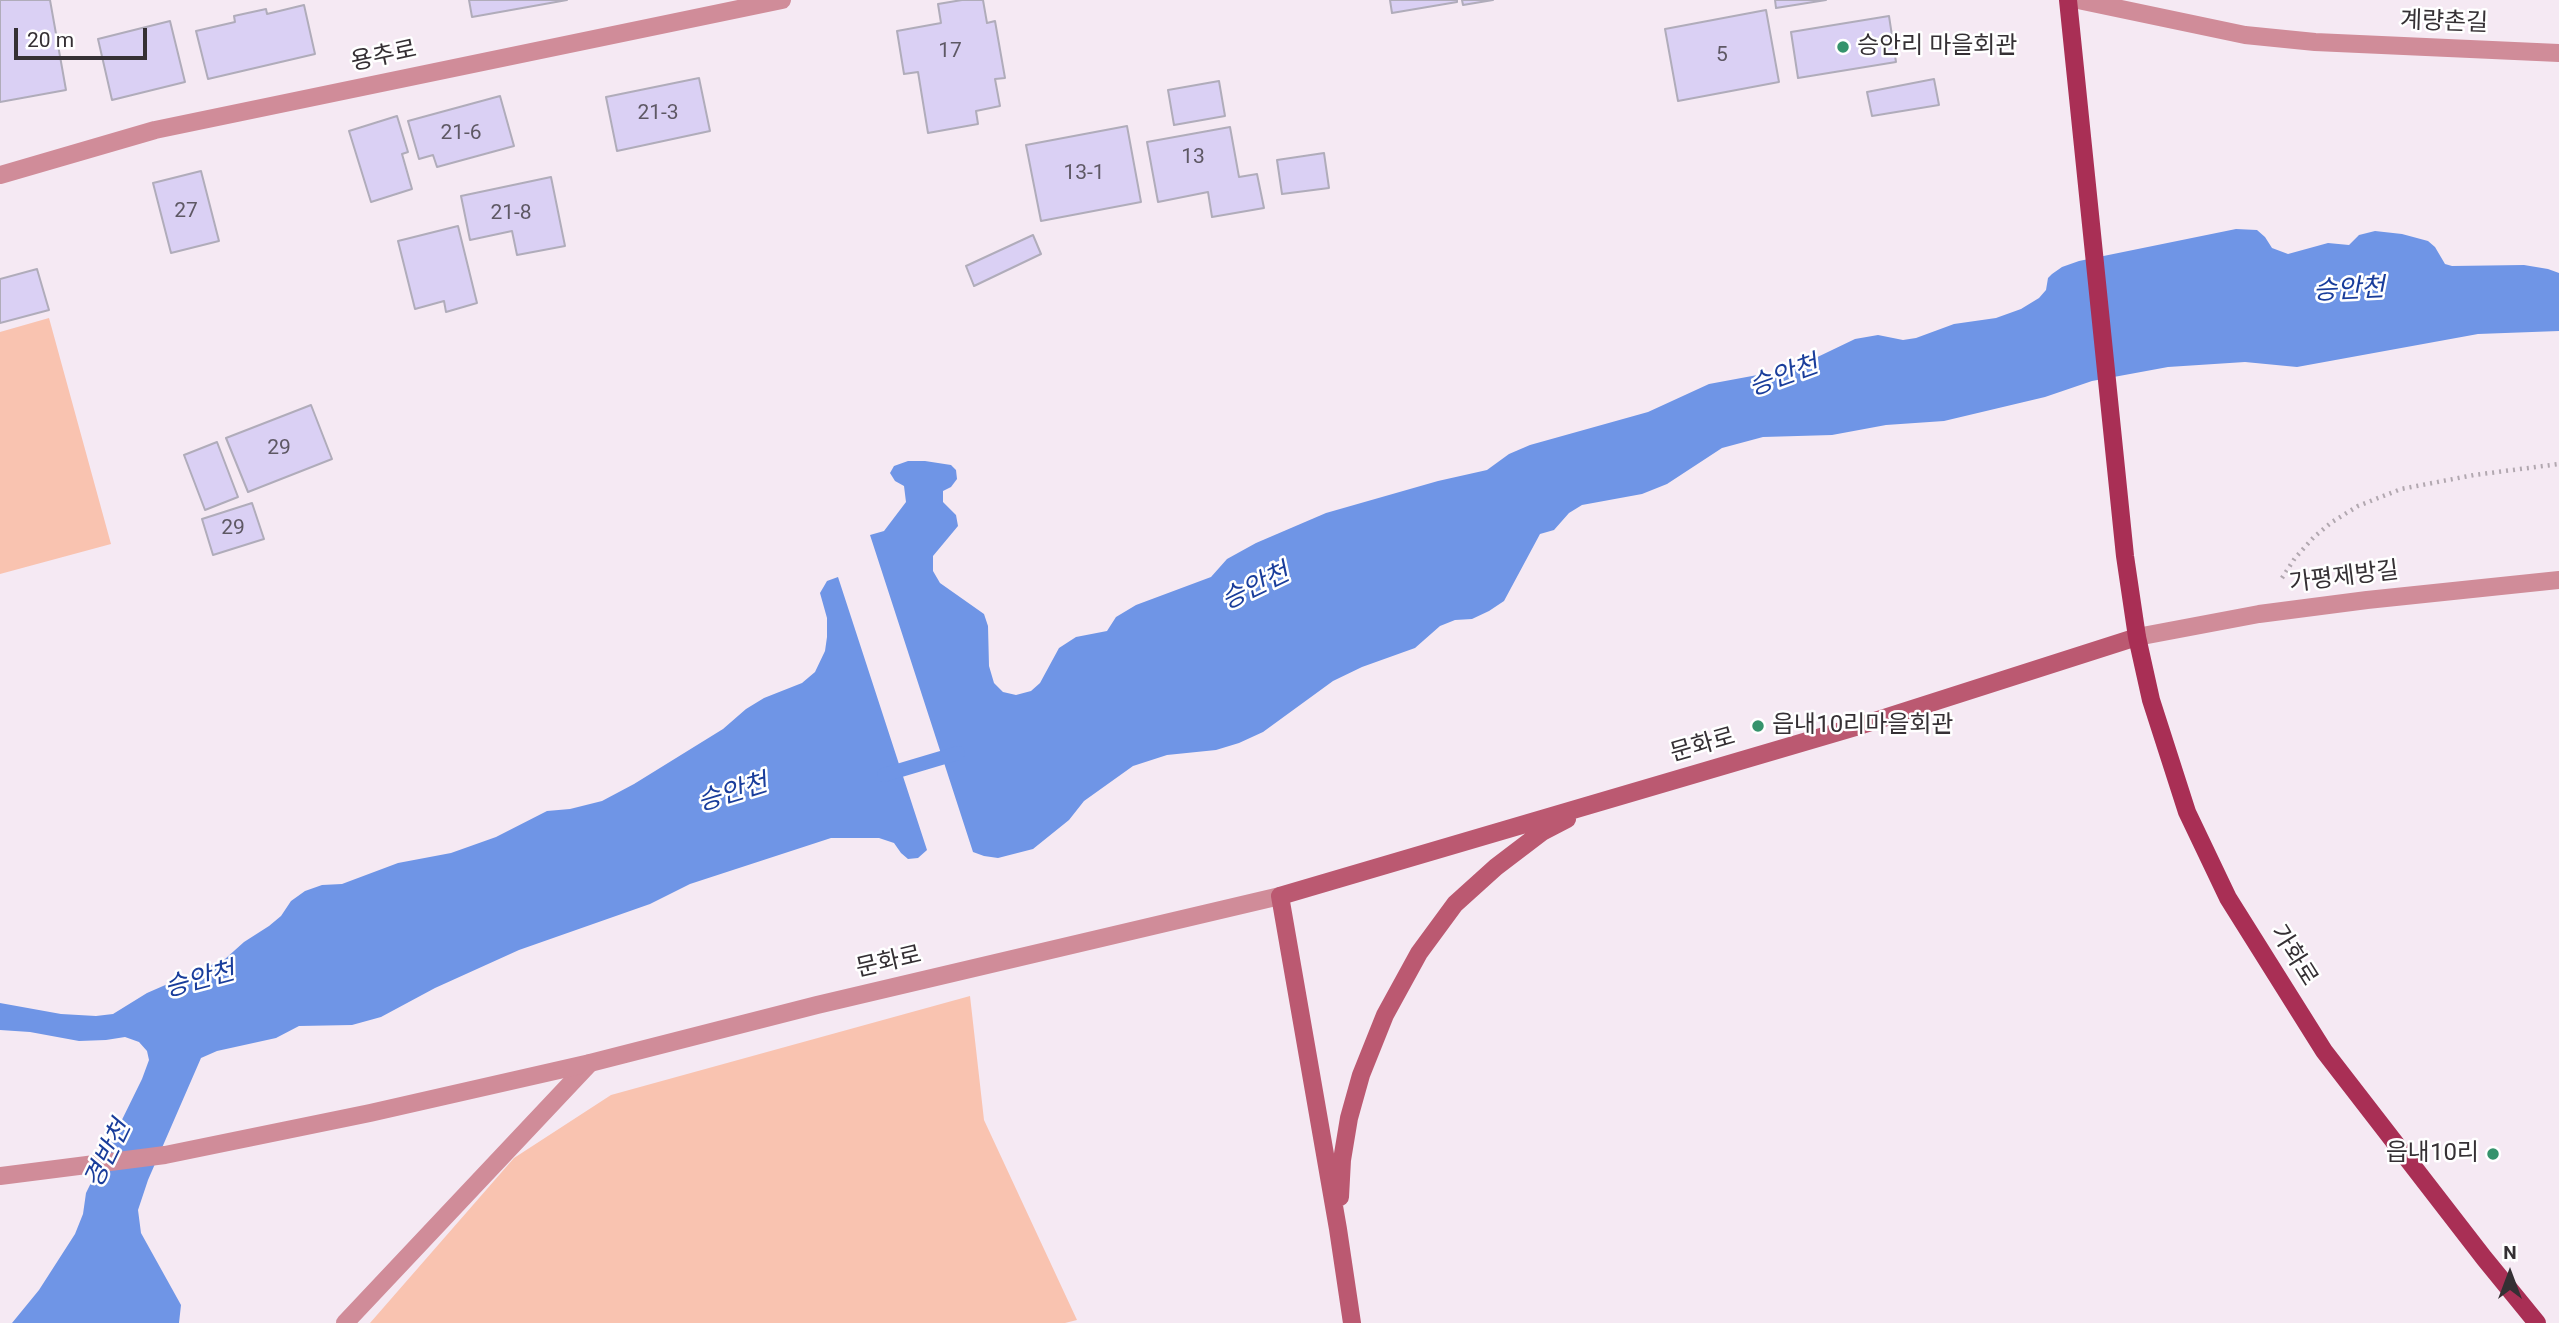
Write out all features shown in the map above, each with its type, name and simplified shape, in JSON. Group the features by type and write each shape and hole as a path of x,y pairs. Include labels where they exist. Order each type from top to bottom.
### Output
{"main road":[{"name":"가화로","path":"2068,0 2125,556 2137,637 2151,700 2187,812 2228,898 2324,1051 2537,1323"},
{"name":"문화로","path":"1280,895 1862,725 2137,637"},
{"path":"1338,1229 1342,1160 1358,1086 1385,1015 1419,953 1455,904 1496,867 1542,832 1601,801"},
{"path":"1280,895 1352,1323"}],"street":[{"name":"용추로","path":"0,175 155,130 782,0"},
{"name":"계량촌길","path":"2078,0 2245,35 2315,42 2559,53"},
{"name":"가평제방길","path":"2137,637 2259,614 2559,580"},
{"name":"문화로","path":"0,1176 165,1154 370,1113 1280,895"},
{"path":"345,1323 590,1062"}],"path":[{"path":"2259,614 2295,558 2314,537 2358,506 2401,489 2474,475 2559,464"}],"shaded area":[{"path":"49,318 111,544 0,574 0,332"},
{"path":"970,996 984,1120 1077,1320 1065,1323 370,1323 514,1158 611,1095"}],"water":[{"path":"2236,229 2257,230 2272,248 2288,254 2328,243 2349,245 2359,235 2375,231 2428,241 2445,264 2452,266 2524,265 2548,269 2559,273 2559,331 2478,334 2297,367 2245,362 2168,367 2092,381 2045,397 1944,421 1886,425 1832,435 1763,437 1722,448 1667,484 1642,494 1582,505 1569,513 1554,530 1540,534 1504,601 1489,611 1472,619 1455,620 1440,626 1415,648 1362,667 1333,681 1263,732 1239,743 1216,750 1167,755 1133,766 1084,801 1069,820 1033,849 998,858 973,852 870,535 884,531 906,502 904,486 895,481 890,473 894,466 908,461 925,461 951,465 956,470 957,479 951,487 943,491 943,502 956,515 958,526 933,556 933,571 940,583 984,614 988,626 989,666 994,683 1003,692 1016,695 1031,691 1040,683 1059,648 1076,637 1107,631 1116,617 1136,605 1211,577 1227,559 1256,543 1326,513 1487,470 1509,454 1530,445 1648,412 1709,384 1779,371 1805,363 1855,339 1878,335 1903,340 1954,324 1996,318 2021,309 2039,298 2046,290 2048,278 2052,274 2079,261"},
{"name":"경반천","path":"838,577 927,850 918,858 908,859 894,843 879,838 831,838 690,884 650,904 519,950 435,988 381,1017 352,1025 299,1026 276,1038 217,1051 201,1058 148,1180 138,1210 141,1233 181,1305 179,1323 12,1323 39,1290 75,1234 83,1214 86,1193 149,1060 147,1051 139,1042 125,1037 79,1041 30,1032 0,1030 0,1003 61,1014 113,1014 147,993 225,959 281,916 291,901 305,891 322,885 342,884 398,863 451,853 496,837 547,811 570,809 602,801 723,729 764,698 802,683 815,672 825,651 827,637 827,618 820,593 827,581"}],"building":[{"path":"0,0 50,0 66,90 0,102"},
{"path":"469,0 567,0 472,17"},
{"path":"983,0 987,23 995,21 1005,78 995,79 1000,106 976,111 978,124 928,133 918,72 904,74 897,31 941,23 938,4"},
{"path":"1390,0 1457,0 1457,2 1392,13"},
{"path":"1462,0 1493,0 1463,5"},
{"path":"1775,0 1826,0 1776,8"},
{"path":"304,5 315,54 208,79 196,31 235,22 234,16 266,9 267,14"},
{"path":"1766,10 1779,82 1678,101 1665,29"},
{"name":"승안리 마을회관","path":"1889,16 1896,62 1798,78 1791,32"},
{"path":"170,21 185,82 112,100 98,39"},
{"path":"699,78 710,131 617,151 606,97"},
{"path":"1934,79 1939,105 1872,116 1867,92"},
{"path":"1219,81 1225,116 1174,125 1168,90"},
{"path":"500,96 514,146 437,167 433,155 419,159 408,121"},
{"path":"397,116 408,152 402,154 412,189 371,202 349,131"},
{"path":"1127,126 1141,202 1041,221 1026,145"},
{"path":"1230,127 1239,177 1257,174 1264,208 1212,217 1208,192 1158,202 1147,142"},
{"path":"1324,153 1329,188 1282,194 1277,160"},
{"path":"201,171 219,241 171,253 153,183"},
{"path":"551,177 565,246 517,255 512,231 470,240 461,196"},
{"path":"458,226 477,303 446,312 444,301 415,309 398,241"},
{"path":"1033,235 1041,254 974,286 966,266"},
{"path":"37,269 49,310 0,323 0,279"},
{"path":"311,405 332,459 248,492 226,438"},
{"path":"217,442 238,497 205,510 184,455"},
{"path":"252,503 264,539 213,555 202,519"}],"waterway":[{"name":"승안천","path":"884,775 958,753"}],"place":[{"name":"승안리 마을회관","path":"1843,47"},
{"name":"읍내10리마을회관","path":"1758,726"},
{"name":"읍내10리","path":"2493,1154"}]}
